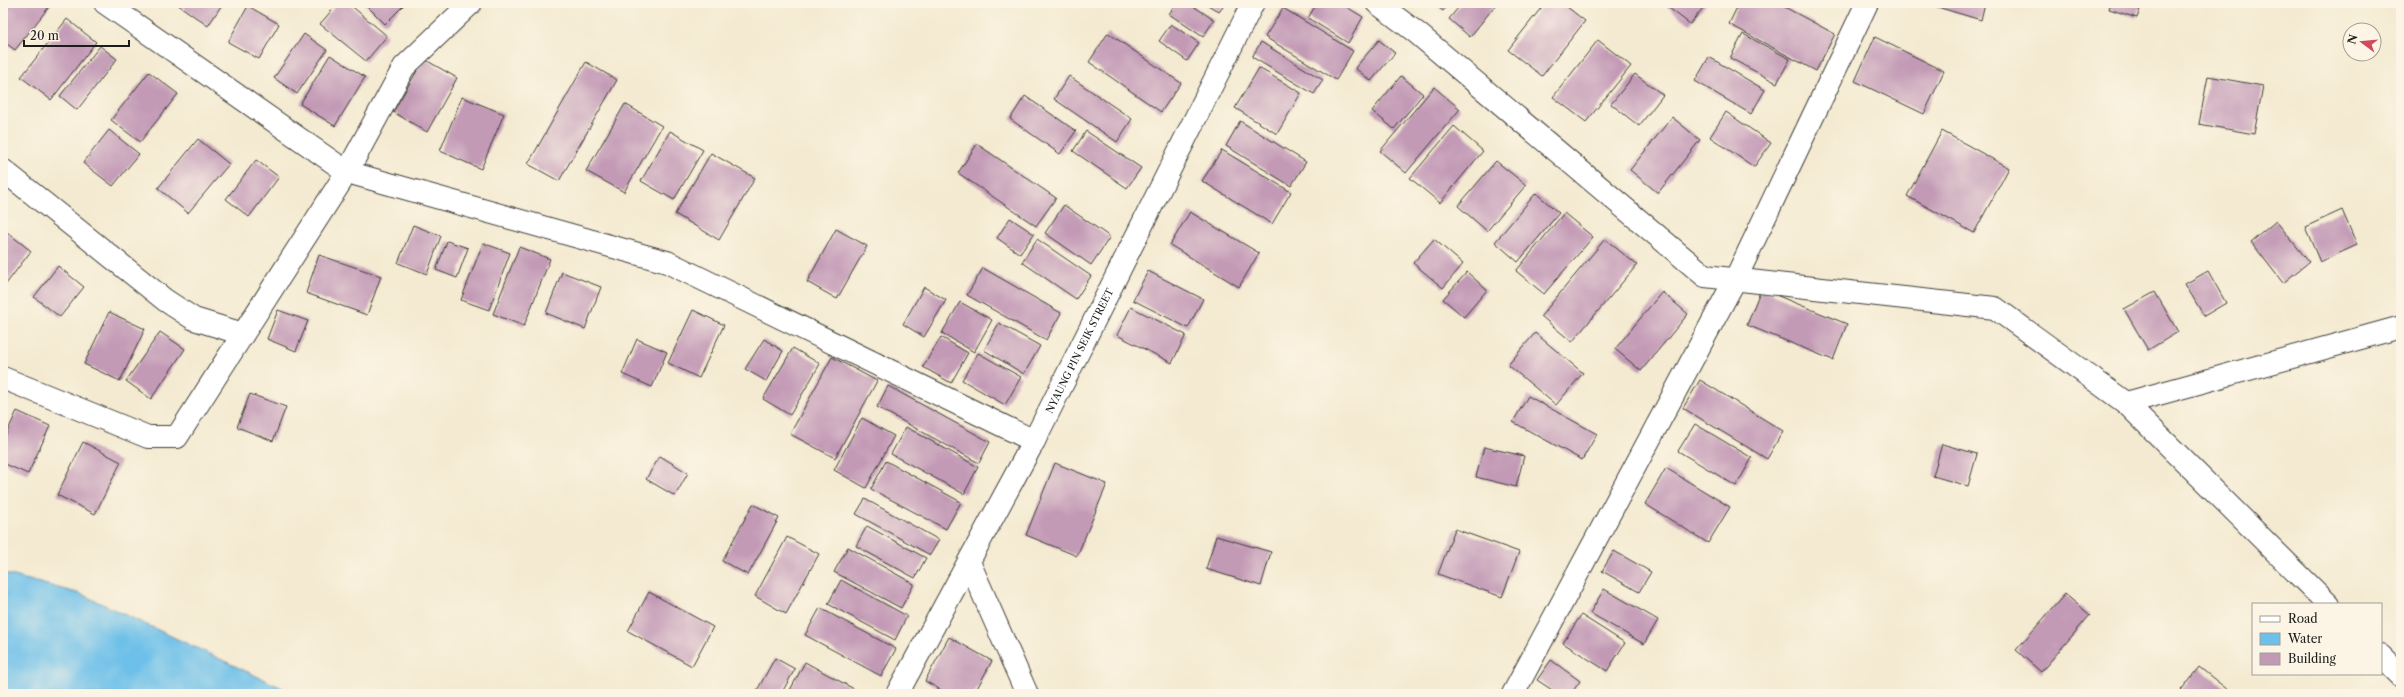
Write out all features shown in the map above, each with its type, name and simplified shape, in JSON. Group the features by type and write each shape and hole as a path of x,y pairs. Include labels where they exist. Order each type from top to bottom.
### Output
{"street":[{"path":"105,3 347,172 667,262 1034,441"},
{"path":"3,378 148,437 177,437 347,172 404,67 470,3"},
{"name":"NYAUNG PIN SEIK STREET","path":"897,694 1034,441 1253,3"},
{"path":"1377,3 1416,33 1705,276 1995,308 2126,403 2327,603"},
{"path":"1513,694 1735,280 1867,3"},
{"path":"3,170 164,300 194,319 243,334"},
{"path":"2126,403 2401,327"},
{"path":"969,562 1027,694"},
{"path":"2382,657 2401,676"}],"water":[{"path":"3,573 81,594 295,694 3,694"}],"building":[{"path":"11,3 52,3 15,50 3,41 3,14"},
{"path":"223,3 208,26 177,4"},
{"path":"338,3 348,3 387,36 366,61 320,24"},
{"path":"364,3 406,3 385,24"},
{"path":"1177,3 1189,3 1214,20 1203,37 1169,14"},
{"path":"1205,3 1226,3 1219,12"},
{"path":"1317,3 1340,3 1363,17 1348,43 1308,18"},
{"path":"1433,3 1449,3 1443,11"},
{"path":"1462,3 1497,3 1470,37 1449,19"},
{"path":"1545,3 1562,3 1585,21 1542,76 1508,50"},
{"path":"1666,3 1707,3 1690,24 1665,5"},
{"path":"1739,3 1777,3 1835,34 1816,71 1729,24"},
{"path":"1924,3 1985,3 1981,20"},
{"path":"2111,3 2142,3 2137,18 2109,9"},
{"path":"248,6 279,24 259,59 228,42"},
{"path":"1283,8 1353,51 1336,80 1265,37"},
{"path":"67,19 96,42 51,100 21,77"},
{"path":"1171,24 1199,43 1187,61 1159,41"},
{"path":"1108,33 1181,83 1161,112 1089,62"},
{"path":"304,34 327,50 297,94 274,78"},
{"path":"1743,34 1790,59 1777,83 1730,58"},
{"path":"1875,37 1944,71 1924,114 1855,81"},
{"path":"1379,40 1395,53 1371,81 1355,68"},
{"path":"1598,40 1631,66 1586,122 1553,97"},
{"path":"1261,42 1323,80 1314,94 1252,57"},
{"path":"100,46 117,59 77,110 60,96"},
{"path":"330,55 365,77 335,126 300,104"},
{"path":"1709,57 1765,90 1751,114 1695,81"},
{"path":"424,59 457,78 427,132 393,112"},
{"path":"586,62 617,80 559,181 528,164"},
{"path":"1259,68 1301,93 1277,134 1235,108"},
{"path":"149,72 178,94 140,142 111,120"},
{"path":"1635,74 1663,95 1639,126 1611,104"},
{"path":"1069,76 1132,119 1117,142 1054,99"},
{"path":"1401,76 1423,94 1394,129 1372,111"},
{"path":"2208,76 2263,86 2254,134 2199,124"},
{"path":"1434,87 1460,109 1406,173 1380,151"},
{"path":"1025,96 1076,131 1060,154 1010,119"},
{"path":"462,97 504,114 481,169 440,151"},
{"path":"625,104 662,126 624,192 586,171"},
{"path":"1726,112 1771,143 1754,167 1710,137"},
{"path":"1672,117 1700,140 1658,193 1630,170"},
{"path":"1240,121 1306,162 1291,186 1226,146"},
{"path":"1454,126 1483,151 1440,203 1410,178"},
{"path":"109,130 139,154 113,186 83,163"},
{"path":"670,131 703,150 674,200 641,181"},
{"path":"1086,131 1141,168 1127,188 1073,151"},
{"path":"1942,131 2009,168 1974,233 1907,196"},
{"path":"198,139 229,164 188,213 158,188"},
{"path":"977,144 1056,198 1036,226 958,173"},
{"path":"1222,150 1291,192 1272,224 1202,181"},
{"path":"711,153 755,178 719,240 675,214"},
{"path":"256,160 279,177 249,217 226,199"},
{"path":"1496,161 1526,185 1487,231 1458,206"},
{"path":"1536,193 1559,213 1518,262 1495,242"},
{"path":"1064,205 1110,237 1091,265 1045,233"},
{"path":"2342,210 2357,245 2320,262 2305,227"},
{"path":"1190,212 1259,253 1239,287 1170,245"},
{"path":"1564,213 1593,237 1544,294 1516,271"},
{"path":"1010,218 1034,234 1020,254 997,238"},
{"path":"2276,221 2309,262 2283,283 2251,242"},
{"path":"413,225 441,236 427,274 398,263"},
{"path":"3,229 31,251 3,288"},
{"path":"836,229 867,246 837,299 807,282"},
{"path":"1037,239 1091,276 1076,299 1022,262"},
{"path":"1434,239 1463,264 1443,288 1413,263"},
{"path":"1605,239 1637,265 1572,342 1541,316"},
{"path":"447,241 468,248 457,278 436,270"},
{"path":"483,243 510,253 489,310 461,300"},
{"path":"519,247 550,259 524,326 493,314"},
{"path":"319,255 381,276 367,315 306,293"},
{"path":"58,266 84,287 60,317 34,297"},
{"path":"983,268 1061,313 1046,340 967,295"},
{"path":"1148,271 1203,299 1188,328 1133,300"},
{"path":"2208,271 2226,303 2204,316 2185,284"},
{"path":"562,272 601,287 585,329 546,313"},
{"path":"1467,272 1487,290 1464,317 1443,299"},
{"path":"924,287 946,300 924,337 903,324"},
{"path":"1761,289 1847,324 1833,360 1747,325"},
{"path":"1662,292 1688,314 1641,371 1615,349"},
{"path":"2155,292 2178,332 2148,350 2124,309"},
{"path":"960,302 992,320 974,352 942,333"},
{"path":"1131,307 1186,335 1172,363 1117,335"},
{"path":"278,310 308,321 296,351 267,339"},
{"path":"693,310 724,325 699,378 668,363"},
{"path":"109,312 145,329 120,381 84,364"},
{"path":"999,323 1040,346 1024,374 984,350"},
{"path":"160,332 185,349 151,399 126,381"},
{"path":"1535,333 1583,373 1556,405 1508,365"},
{"path":"941,337 968,353 951,383 923,367"},
{"path":"637,339 667,352 652,387 622,374"},
{"path":"764,339 783,351 766,381 745,369"},
{"path":"793,348 820,364 790,415 763,399"},
{"path":"978,353 1021,377 1005,405 962,380"},
{"path":"832,357 877,381 835,458 790,434"},
{"path":"1700,380 1783,431 1767,459 1683,408"},
{"path":"888,386 990,442 979,463 877,407"},
{"path":"250,394 286,407 273,441 237,427"},
{"path":"1528,396 1597,434 1582,460 1513,422"},
{"path":"17,411 50,426 28,474 3,463 3,441"},
{"path":"862,418 894,436 866,488 834,470"},
{"path":"1695,424 1752,458 1736,486 1678,451"},
{"path":"906,427 978,467 964,494 891,454"},
{"path":"83,442 121,462 95,514 57,495"},
{"path":"1942,444 1977,454 1968,486 1933,476"},
{"path":"1484,447 1524,456 1516,487 1476,477"},
{"path":"660,456 688,473 675,496 646,479"},
{"path":"886,461 961,502 946,529 871,489"},
{"path":"1055,463 1107,484 1077,556 1026,535"},
{"path":"1666,468 1730,507 1708,543 1645,504"},
{"path":"865,499 939,540 930,555 856,514"},
{"path":"753,504 779,518 748,575 722,561"},
{"path":"867,526 926,558 915,578 856,546"},
{"path":"1455,529 1519,552 1502,597 1438,574"},
{"path":"1216,536 1271,552 1261,586 1206,569"},
{"path":"787,537 819,554 786,614 755,596"},
{"path":"848,547 914,584 901,608 834,572"},
{"path":"1614,551 1651,572 1639,592 1602,571"},
{"path":"841,580 907,616 895,640 828,604"},
{"path":"1604,589 1658,620 1644,644 1590,613"},
{"path":"649,592 713,627 692,666 628,631"},
{"path":"2065,594 2090,615 2041,672 2016,650"},
{"path":"820,608 896,649 881,676 805,635"},
{"path":"1581,615 1625,643 1607,671 1563,643"},
{"path":"949,637 992,661 974,694 948,694 925,681"},
{"path":"775,658 795,669 781,694 755,694"},
{"path":"1551,660 1580,681 1571,694 1558,694 1537,680"},
{"path":"805,662 863,694 788,694"},
{"path":"2199,667 2233,694 2178,694"}]}
